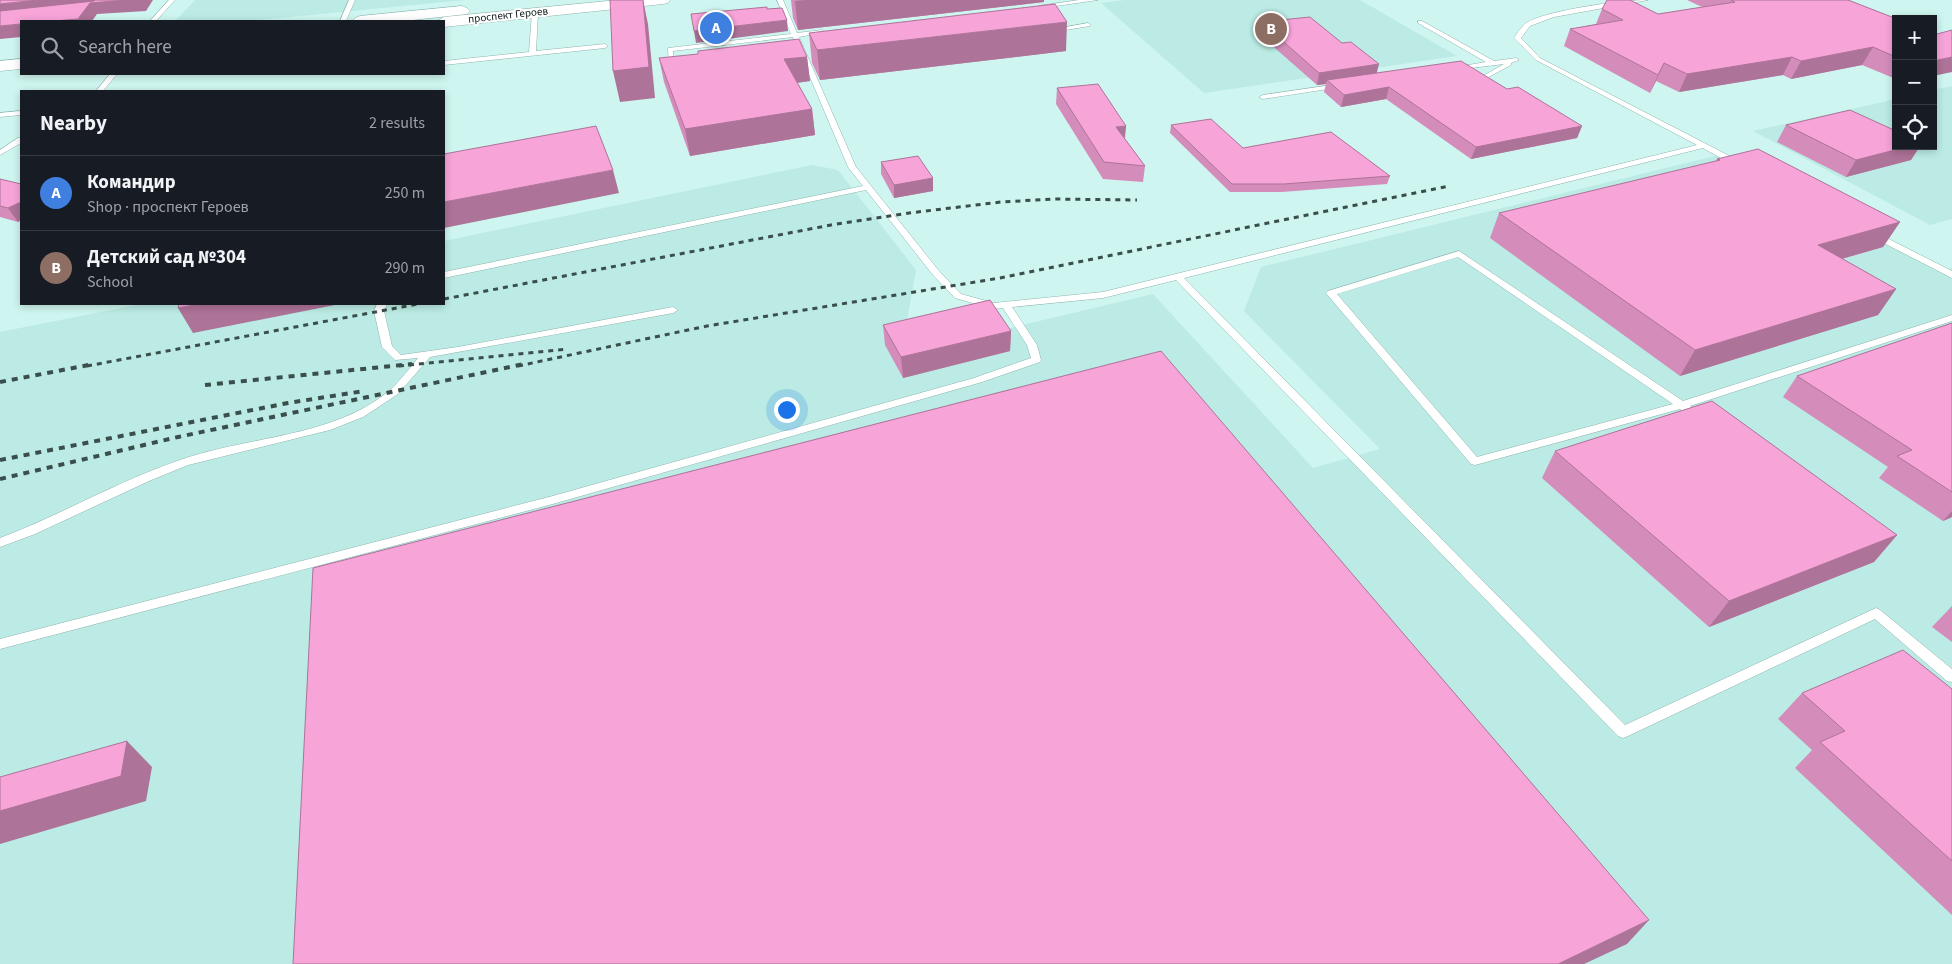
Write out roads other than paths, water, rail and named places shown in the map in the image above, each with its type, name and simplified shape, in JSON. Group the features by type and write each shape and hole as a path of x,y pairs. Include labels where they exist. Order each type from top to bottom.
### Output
{"main road":[{"name":"проспект Героев","path":"370,20 576,0"},
{"name":"проспект Героев","path":"445,22 663,0"},
{"path":"0,57 20,55"},
{"path":"0,66 20,64"}],"lane":[{"path":"154,20 172,0"},
{"path":"343,20 352,0"},
{"path":"780,0 795,35 800,61 832,118 852,167 936,273 958,296 994,306 1103,295 1703,146"},
{"path":"1038,6 1095,0"},
{"path":"1645,0 1553,15 1528,25 1517,38 1538,59 1746,168"},
{"path":"532,54 535,13"},
{"path":"1420,22 1492,63"},
{"path":"1049,30 1088,26"},
{"path":"682,74 673,75 670,49 834,31"},
{"path":"445,63 606,46"},
{"path":"1483,78 1531,52"},
{"path":"800,61 814,59"},
{"path":"1444,70 1516,60"},
{"path":"100,90 113,75"},
{"path":"1263,97 1349,85"},
{"path":"0,115 20,113"},
{"path":"0,153 20,141"},
{"path":"445,275 868,187"},
{"path":"1866,230 1952,275"},
{"path":"1705,422 1682,405 1459,254 1331,293 1475,461 1682,405 1952,318"},
{"path":"1177,276 1623,732 1876,612 1952,677"},
{"path":"382,305 379,311 387,347 399,358 458,350 673,310"},
{"path":"0,644 559,498 978,380 1036,360 1032,345 1006,305"},
{"path":"0,543 31,531 128,485 185,462 330,426 359,415 394,392 428,354"}],"railway":[{"path":"518,366 707,326 1000,278 1449,186"},
{"path":"445,299 831,225 909,213 1001,202 1054,199 1137,200"},
{"path":"87,366 413,305"},
{"path":"399,366 567,349"},
{"path":"0,382 94,364"},
{"path":"205,385 412,364"},
{"path":"0,479 178,437 524,364"},
{"path":"0,460 288,403 364,391"}],"place":[{"name":"Командир","path":"716,28"},
{"name":"Детский сад №304","path":"1271,29"}]}
